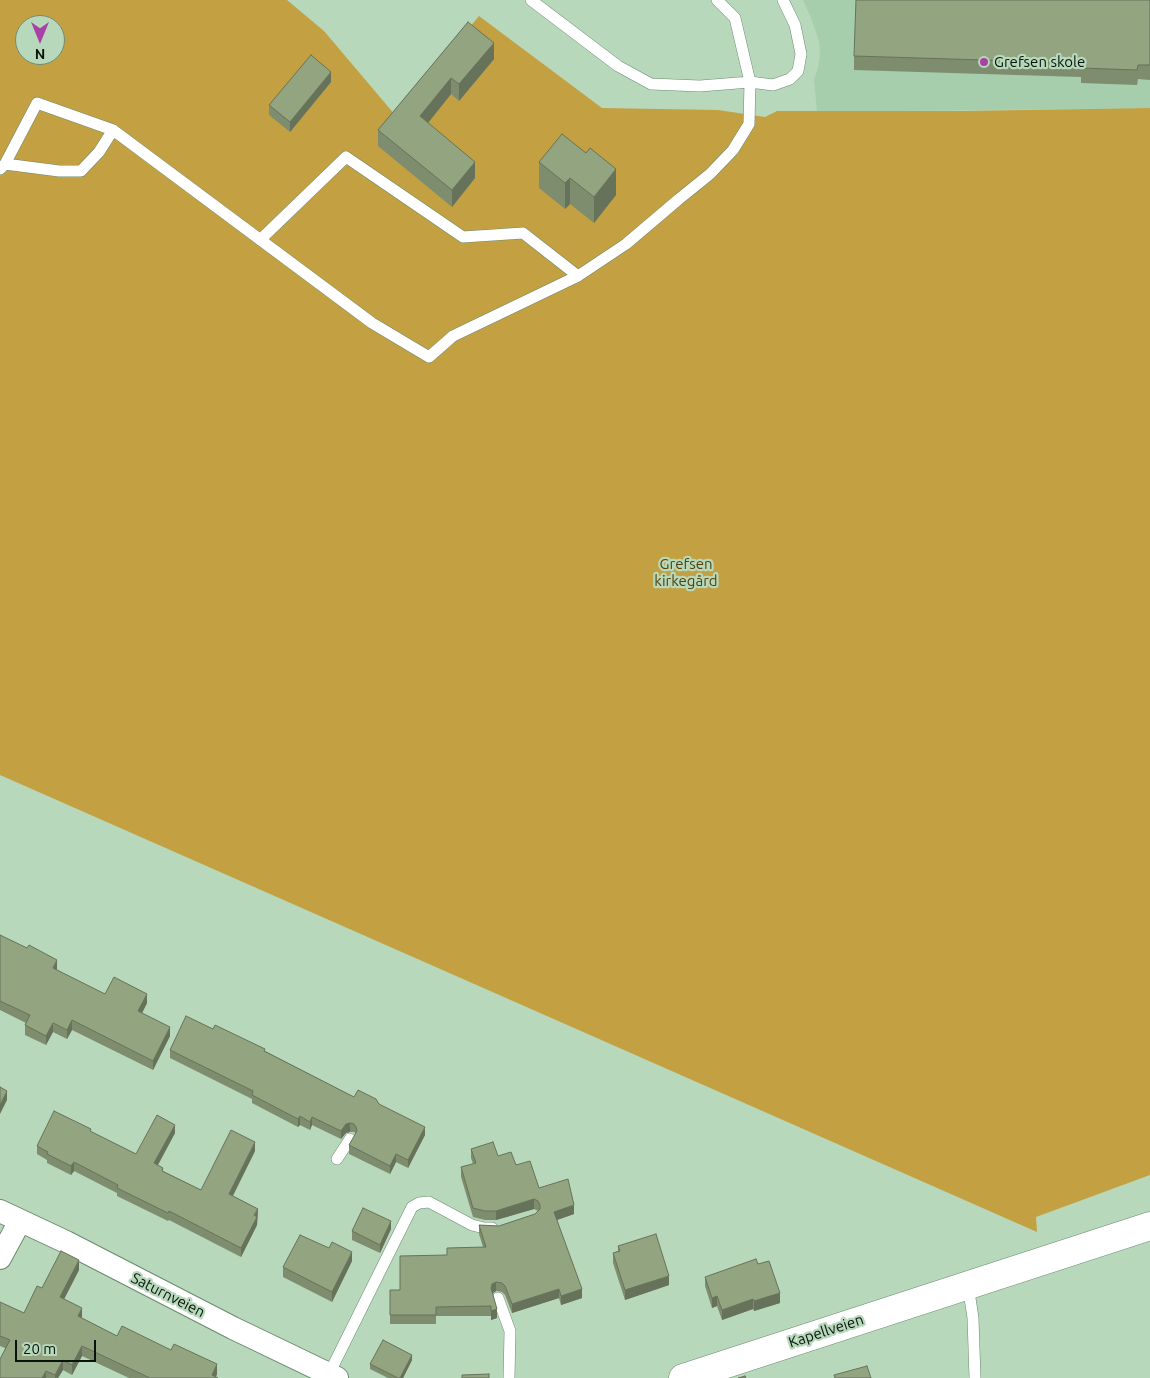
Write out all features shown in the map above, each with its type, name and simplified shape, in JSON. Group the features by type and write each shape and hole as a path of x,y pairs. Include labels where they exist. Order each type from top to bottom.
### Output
{"street":[{"path":"0,1258 6,1209"},
{"name":"Saturnveien","path":"6,1209 233,1328 333,1376"},
{"name":"Kapellveien","path":"683,1378 1150,1226"}],"lane":[{"path":"531,0 618,66 651,84 700,86 750,82 772,85 790,79 798,71 801,54 795,25 783,0"},
{"path":"113,130 99,152 81,171 2,166 37,103 113,130 372,323 429,357 453,336 578,276 626,244 710,174 733,150 749,124 750,82 735,18 717,0"},
{"path":"260,240 346,156 463,236 523,233 578,276"},
{"path":"337,1159 350,1139"},
{"path":"333,1376 412,1207 419,1203 429,1202 472,1225 484,1228 497,1228 506,1225"},
{"path":"968,1285 973,1318 975,1378"},
{"path":"498,1298 510,1331 509,1378"}],"shaded area":[{"name":"Grefsen skole","path":"803,0 1150,0 1150,108 817,112 814,79 820,55 819,41"}],"green space":[{"name":"Grefsen kirkegård","path":"0,0 287,0 324,31 396,116 479,16 602,108 718,110 765,117 777,111 1150,108 1150,1175 1036,1217 1037,1232 0,775"}],"building":[{"path":"856,0 1150,0 1150,65 1138,65 1137,70 1081,68 1081,63 854,56"},
{"path":"468,22 494,43 459,84 451,78 420,116 475,162 452,190 378,130"},
{"path":"311,55 331,72 290,122 269,105"},
{"path":"562,134 586,153 590,148 616,169 594,197 570,178 565,183 539,162"},
{"path":"0,935 27,948 29,945 57,960 53,968 105,994 114,977 147,994 138,1011 170,1027 153,1061 72,1020 67,1030 53,1023 46,1036 25,1025 30,1015 0,1001"},
{"path":"186,1016 213,1029 215,1025 265,1049 264,1051 354,1097 358,1090 376,1099 379,1104 425,1127 408,1160 396,1154 390,1166 349,1145 357,1131 354,1124 346,1124 341,1131 312,1117 310,1122 300,1116 298,1119 252,1095 253,1091 170,1050"},
{"path":"0,1087 7,1091 0,1105"},
{"path":"54,1111 136,1154 157,1115 175,1125 154,1163 163,1168 162,1171 201,1190 231,1130 255,1142 229,1194 258,1209 254,1215 257,1217 241,1248 169,1211 168,1213 117,1188 118,1185 74,1162 71,1166 47,1154 48,1152 37,1146"},
{"path":"493,1142 498,1156 511,1152 516,1165 530,1161 539,1188 568,1179 574,1205 554,1212 582,1289 561,1296 559,1289 512,1304 505,1286 502,1283 496,1282 492,1284 491,1288 497,1309 491,1311 491,1306 436,1307 436,1315 390,1315 390,1290 400,1290 400,1256 447,1255 447,1248 486,1247 479,1225 499,1226 535,1214 540,1209 538,1201 534,1199 496,1211 473,1208 461,1167 476,1163 471,1149"},
{"path":"363,1208 391,1221 380,1245 352,1231"},
{"path":"656,1234 669,1276 625,1290 613,1253 620,1251 618,1246"},
{"path":"300,1235 329,1248 332,1242 352,1252 332,1292 283,1267"},
{"path":"61,1251 79,1260 60,1297 82,1308 78,1316 117,1336 122,1326 171,1350 174,1344 217,1364 212,1375 218,1378 150,1378 82,1346 72,1365 63,1360 55,1375 46,1371 42,1378 0,1378 0,1359 10,1340 0,1336 0,1302 24,1313 37,1286 42,1288"},
{"path":"756,1259 758,1264 769,1261 780,1293 754,1301 753,1299 722,1310 717,1296 712,1298 705,1277"},
{"path":"383,1340 412,1355 400,1378 370,1364"},
{"path":"867,1366 871,1378 835,1378 834,1375"},
{"path":"489,1374 489,1378 462,1378 462,1375"}],"place":[{"name":"Grefsen skole","path":"984,62"}]}
